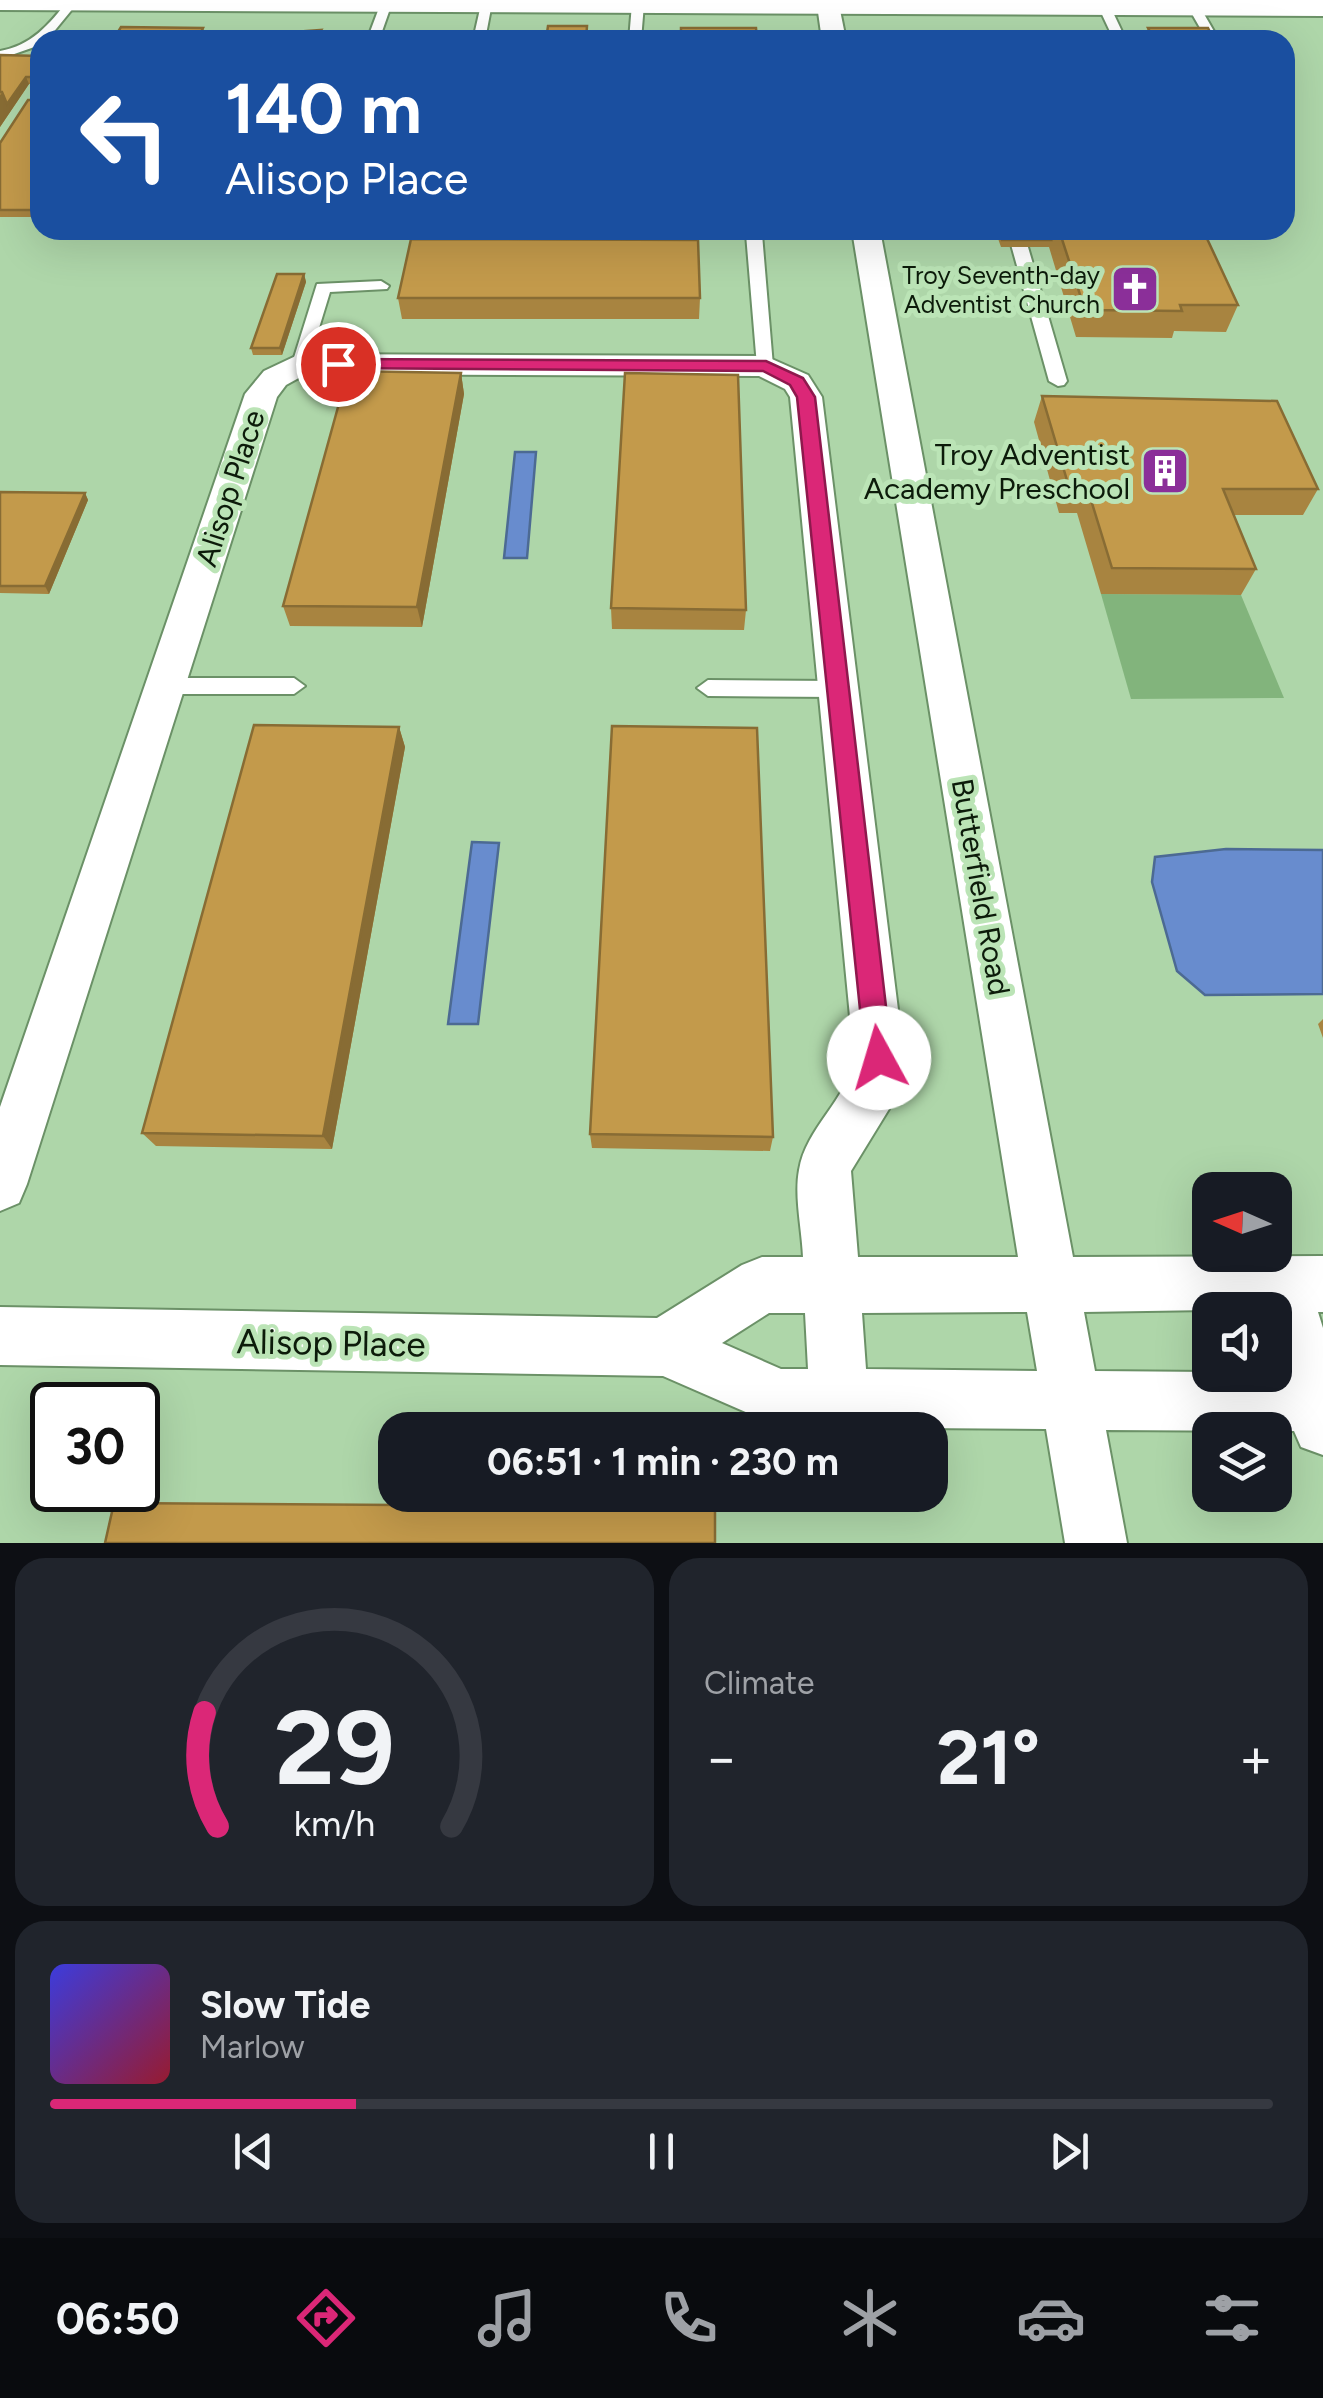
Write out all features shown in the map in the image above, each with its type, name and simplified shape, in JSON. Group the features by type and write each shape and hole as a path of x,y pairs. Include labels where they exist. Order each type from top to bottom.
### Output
{"main road":[{"path":"0,1 1323,7"}],"street":[{"path":"828,5 832,30"},
{"name":"Butterfield Road","path":"868,240 1096,1543"},
{"path":"300,364 766,366 797,382 806,397 879,1058 877,1086 833,1148 825,1170 840,1398"},
{"name":"Alisop Place","path":"0,1184 260,394 275,378 300,364"},
{"path":"664,1347 762,1286 830,1282 1302,1284 1320,1412"},
{"name":"Alisop Place","path":"1,1340 664,1347 780,1398 1071,1401 1320,1412"}],"lane":[{"path":"50,30 72,1"},
{"path":"379,30 394,2"},
{"path":"624,2 632,30"},
{"path":"481,30 486,3"},
{"path":"1104,6 1115,30"},
{"path":"1194,6 1207,30"},
{"path":"0,56 18,54 30,45"},
{"path":"755,240 766,366"},
{"path":"1019,240 1058,381"},
{"path":"300,364 322,286 381,286"},
{"path":"164,686 294,686"},
{"path":"708,688 838,689"}],"green space":[{"path":"1101,594 1241,595 1284,698 1131,699"}],"water":[{"path":"515,452 536,452 527,558 504,558"},
{"path":"472,842 499,843 478,1024 448,1024"},
{"path":"1226,849 1323,850 1323,994 1205,995 1177,971 1152,882 1155,857"}],"building":[{"path":"548,26 587,26 587,30 547,30"},
{"path":"121,27 203,28 202,30 119,30"},
{"path":"756,28 756,30 681,30"},
{"path":"1148,28 1209,30 1149,30"},
{"path":"0,55 30,56 30,77 26,77 7,104 0,92"},
{"path":"30,100 30,210 0,210 0,143"},
{"path":"411,240 698,240 700,298 398,298"},
{"path":"1062,240 1208,240 1238,305 1180,305 1182,311 1085,310"},
{"path":"277,274 304,274 280,348 251,348"},
{"path":"348,371 461,373 417,607 283,606"},
{"path":"625,373 738,375 746,610 611,608"},
{"name":"Troy Adventist Academy Preschool","path":"1042,396 1277,401 1318,489 1223,489 1256,569 1112,568 1087,487 1069,487"},
{"path":"0,492 85,493 45,586 0,586"},
{"path":"254,725 399,727 323,1136 142,1133"},
{"path":"612,726 757,728 773,1137 590,1134"},
{"path":"160,1503 378,1505 378,1512 715,1512 715,1543 105,1543 112,1512 160,1512"}],"place":[{"name":"Troy Seventh-day Adventist Church","path":"1135,289"},
{"name":"Troy Adventist Academy Preschool","path":"1165,471"}],"route":[{"path":"338,364 766,366 797,382 806,397 879,1058"}]}
